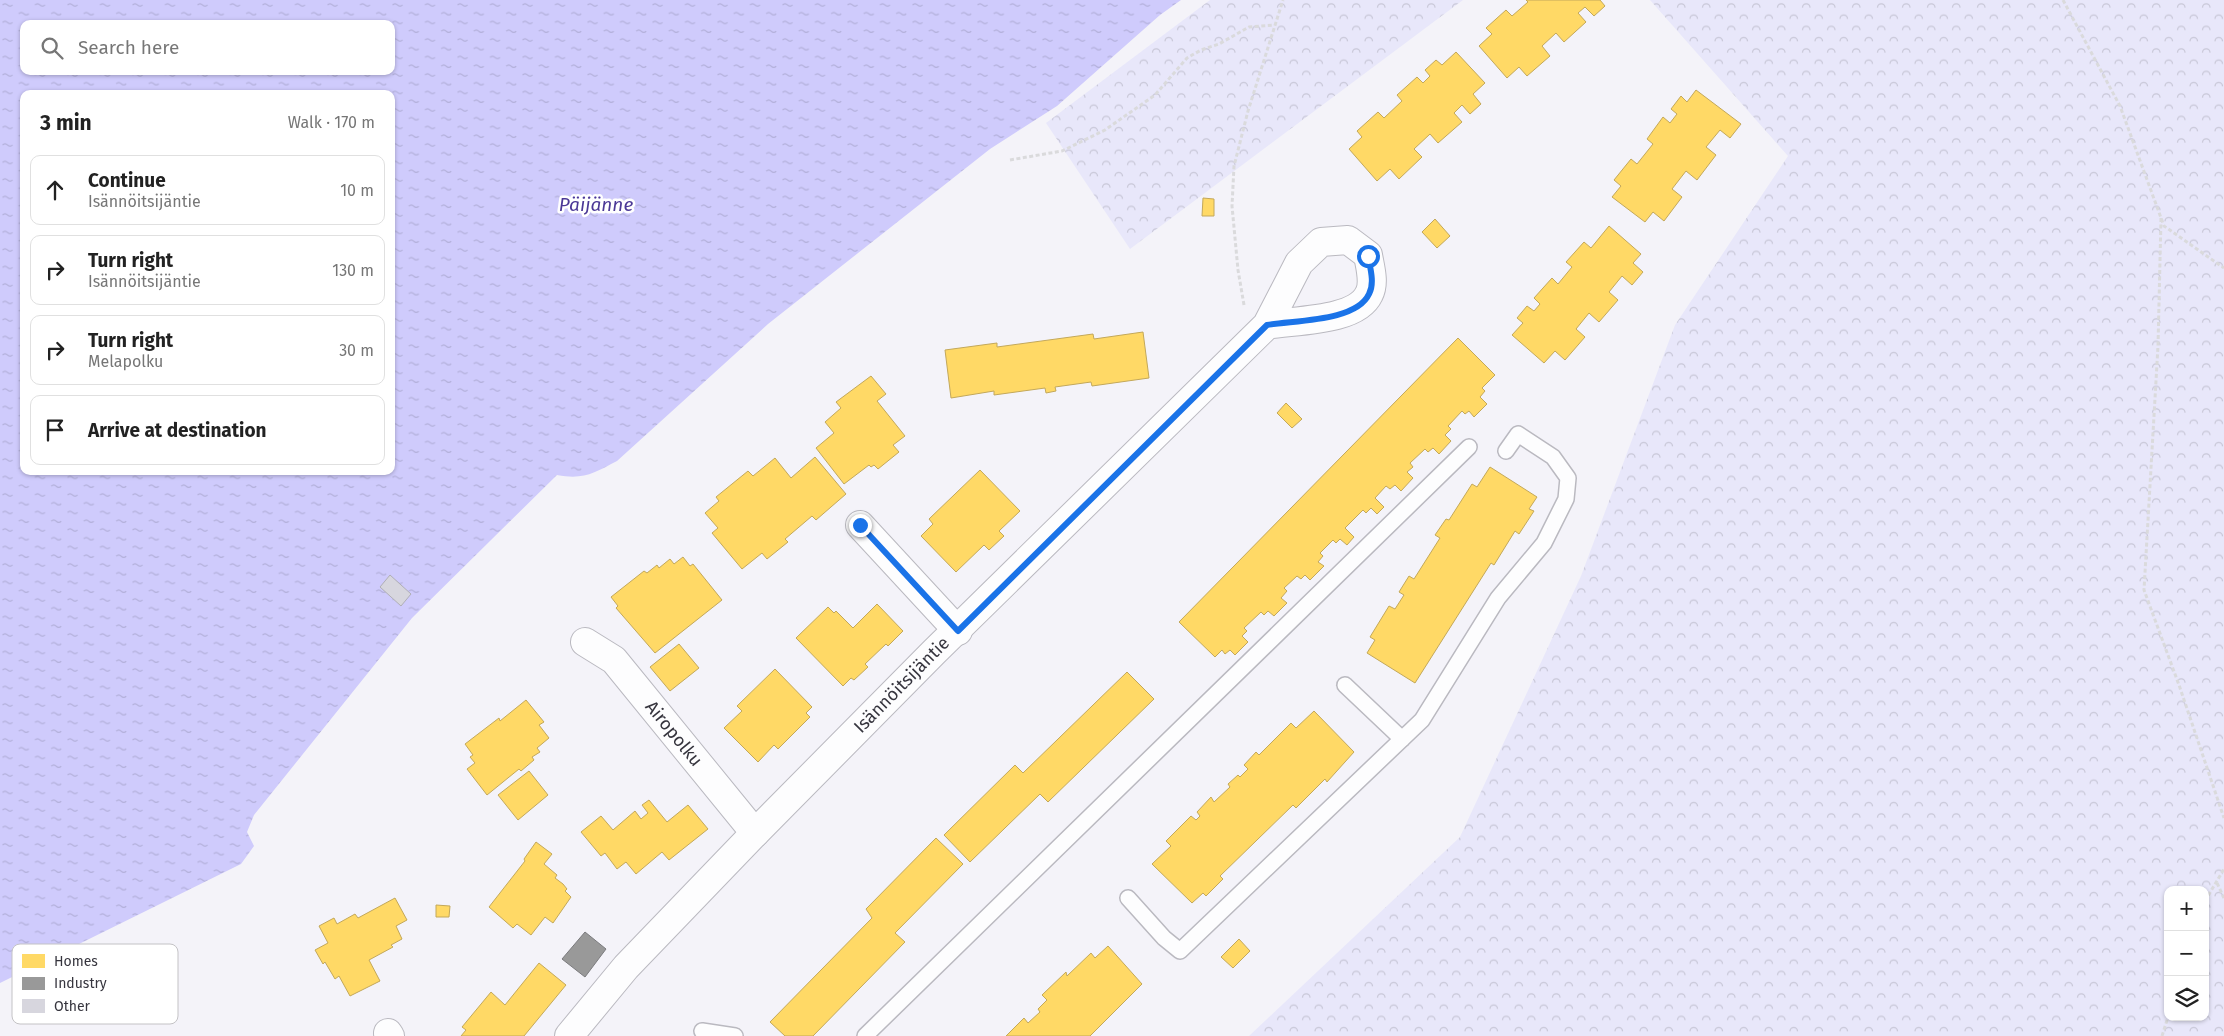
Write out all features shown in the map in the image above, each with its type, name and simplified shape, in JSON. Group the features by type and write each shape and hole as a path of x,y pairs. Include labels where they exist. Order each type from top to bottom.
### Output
{"street":[{"name":"Isännöitsijäntie","path":"570,1036 626,966 755,833 1267,325"},
{"path":"860,525 958,631"},
{"name":"Airopolku","path":"585,642 614,660 755,833"}],"lane":[{"path":"1128,898 1164,938 1180,951 1422,720 1498,598 1544,543 1566,499 1568,478 1554,457 1518,434 1506,451"},
{"path":"865,1036 1469,447"},
{"path":"1345,685 1402,739"},
{"path":"702,1031 736,1036"}],"path":[{"path":"1245,346 1244,298 1238,270 1232,206 1234,166 1274,25 1283,0"},
{"path":"2063,0 2120,106 2164,226 2224,268"},
{"path":"1010,160 1062,151 1105,130 1154,94 1187,58 1201,50 1219,44 1249,27 1274,25"},
{"path":"2161,218 2157,356 2144,590 2180,684 2224,818"},
{"path":"2209,895 2224,870"},
{"path":"2217,883 2224,898"},
{"path":"2162,1036 2167,1021"}],"green space":[{"path":"1210,0 1463,0 1130,249 1046,123"},
{"path":"1650,0 2224,0 2224,1036 1249,1036 1460,837 1581,576 1675,325 1788,156"}],"water":[{"name":"Päijänne","path":"0,0 1181,0 1160,15 1057,106 990,149 768,324 617,461 582,476 557,475 412,618 254,815 247,832 254,846 241,864 79,944 12,944 12,977 0,983"}],"building: Homes":[{"path":"1526,0 1600,0 1605,6 1594,16 1585,7 1578,13 1586,22 1564,42 1556,33 1542,46 1550,56 1527,76 1519,67 1507,78 1479,46 1492,34 1486,28 1506,10 1512,16 1528,2"},
{"path":"1456,52 1485,83 1473,94 1481,104 1470,114 1462,105 1454,113 1462,122 1438,143 1430,134 1414,149 1422,157 1399,179 1390,169 1377,181 1349,149 1362,137 1357,131 1378,112 1384,118 1402,101 1397,95 1417,77 1423,83 1430,76 1425,70 1436,60 1442,65"},
{"path":"1696,90 1741,124 1730,138 1720,130 1706,147 1716,155 1697,180 1686,171 1672,189 1682,197 1664,221 1653,212 1645,222 1612,197 1621,186 1614,180 1631,159 1637,164 1653,144 1647,139 1663,117 1670,123 1677,114 1671,109 1681,96 1687,102"},
{"path":"1203,198 1214,199 1214,216 1202,216"},
{"path":"1435,219 1450,236 1437,248 1422,232"},
{"path":"1609,226 1641,254 1633,263 1643,272 1632,285 1622,276 1609,292 1618,300 1599,322 1589,313 1576,329 1585,337 1565,360 1555,351 1544,363 1512,335 1523,323 1517,318 1527,306 1534,311 1540,304 1534,298 1552,278 1558,284 1572,267 1566,262 1584,242 1591,248"},
{"path":"1143,332 1149,378 1092,386 1091,382 1055,387 1056,391 1046,393 1045,388 994,395 994,391 951,398 945,350 997,343 997,347 1093,334 1094,339"},
{"path":"1458,338 1495,375 1482,388 1485,391 1480,397 1487,404 1474,417 1469,411 1465,414 1462,411 1448,426 1451,429 1445,435 1451,441 1439,454 1433,448 1428,452 1425,449 1410,463 1413,467 1407,472 1413,478 1401,491 1395,485 1390,489 1386,486 1375,498 1384,507 1377,514 1371,508 1366,513 1363,510 1345,528 1354,537 1347,545 1340,539 1336,543 1333,540 1320,553 1323,556 1318,562 1324,566 1310,580 1305,575 1301,579 1297,576 1284,588 1287,591 1281,598 1287,603 1274,616 1268,611 1264,615 1261,612 1244,628 1247,631 1242,636 1248,642 1235,655 1230,650 1225,654 1222,650 1215,657 1179,622"},
{"path":"871,376 886,394 877,401 905,436 893,445 899,452 878,469 874,465 871,467 869,465 844,484 816,448 834,433 825,422 841,408 836,402"},
{"path":"1286,403 1302,419 1292,428 1277,413"},
{"path":"815,457 846,494 816,520 812,516 785,539 788,542 767,559 762,553 742,569 712,533 718,528 705,513 719,501 716,497 748,471 753,476 775,458 791,478"},
{"path":"1490,467 1537,497 1529,509 1534,511 1519,534 1515,531 1494,565 1491,563 1415,683 1367,653 1375,640 1370,637 1389,606 1395,609 1404,595 1399,592 1409,576 1414,579 1440,538 1435,535 1446,519 1449,520 1472,484 1477,487"},
{"path":"980,470 1020,511 999,531 1004,536 989,550 984,545 956,572 921,536 933,524 929,519"},
{"path":"683,557 690,566 693,564 722,600 655,653 616,608 618,606 611,597 644,571 647,573 657,565 659,568 670,559 674,564"},
{"path":"877,604 903,631 865,664 868,667 854,680 851,678 843,686 796,638 828,607 834,613 836,611 853,628"},
{"path":"679,644 699,668 670,691 650,667"},
{"path":"775,669 812,707 806,713 810,717 778,749 774,745 758,762 724,728 742,711 737,706"},
{"path":"1127,672 1154,699 1048,802 1040,794 970,862 944,835 1015,765 1023,773"},
{"path":"526,700 544,722 539,725 549,738 537,748 540,752 532,757 534,760 521,771 519,769 487,795 467,769 475,763 470,757 473,755 465,744 499,718 500,721"},
{"path":"1314,711 1354,752 1327,782 1325,779 1296,808 1293,805 1220,876 1223,879 1206,896 1203,893 1192,903 1152,864 1171,846 1166,841 1191,816 1196,820 1200,816 1197,812 1211,797 1214,802 1230,787 1228,784 1238,775 1240,777 1248,769 1244,765 1256,752 1259,755 1291,723 1296,728"},
{"path":"529,771 548,795 518,820 498,795"},
{"path":"649,800 667,822 688,805 708,829 669,860 662,852 636,874 626,862 617,869 605,853 601,856 581,832 601,816 613,830 635,811 641,819 648,813 642,805"},
{"path":"936,838 963,864 895,933 905,942 813,1036 785,1036 770,1022 872,918 866,909"},
{"path":"536,842 552,854 544,864 557,875 555,878 563,884 567,889 565,891 571,897 553,923 545,917 531,935 517,924 513,928 489,907 525,861 524,859"},
{"path":"395,898 407,920 396,926 402,939 391,945 393,947 369,960 380,981 350,996 339,976 335,979 315,950 328,943 319,926 334,918 337,924 355,914 358,918"},
{"path":"436,905 450,906 449,917 436,917"},
{"path":"1239,939 1250,951 1233,968 1221,957"},
{"path":"1108,946 1142,984 1090,1036 1006,1036 1024,1018 1028,1023 1040,1012 1038,1009 1047,1000 1042,995 1066,972 1067,976 1091,953 1095,958"},
{"path":"539,963 566,985 524,1036 461,1036 466,1030 462,1027 491,992 505,1005"}],"building: Industry":[{"path":"585,932 606,949 585,977 562,959"}],"building: Other":[{"path":"390,575 411,594 401,606 380,587"}],"route":[{"path":"860,525 958,631 1267,325 1287,321 1311,320 1358,308 1369,294 1372,280 1368,256"}]}
